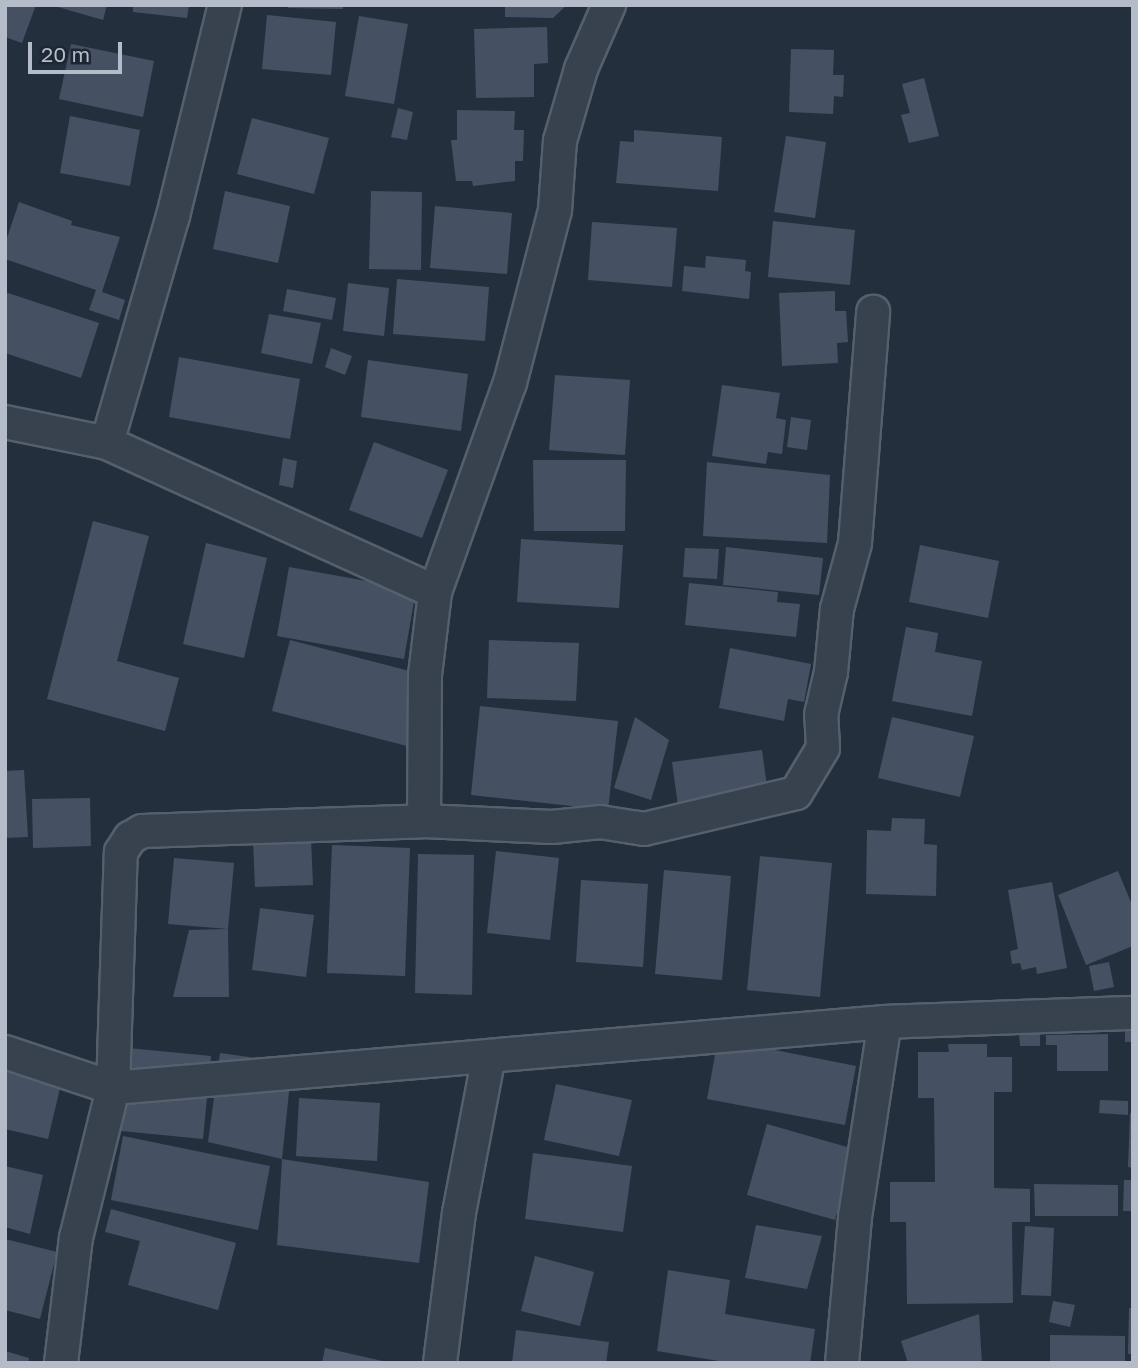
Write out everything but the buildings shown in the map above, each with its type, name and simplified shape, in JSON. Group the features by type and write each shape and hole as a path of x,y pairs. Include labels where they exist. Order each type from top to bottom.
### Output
{"street":[{"path":"107,443 173,216 225,5"},
{"path":"424,821 425,675 435,592 510,383 555,210 560,141 581,69 609,5"},
{"path":"61,1363 76,1238 113,1088 121,852 130,838 142,831 424,821 552,827 600,822 644,829 796,793 823,748 821,715 831,672 837,609 855,543 873,312"},
{"path":"5,422 107,443 435,592"},
{"path":"5,1052 113,1088 885,1022 1133,1013"},
{"path":"842,1363 855,1217 885,1022"},
{"path":"440,1363 459,1213 489,1056"}]}
